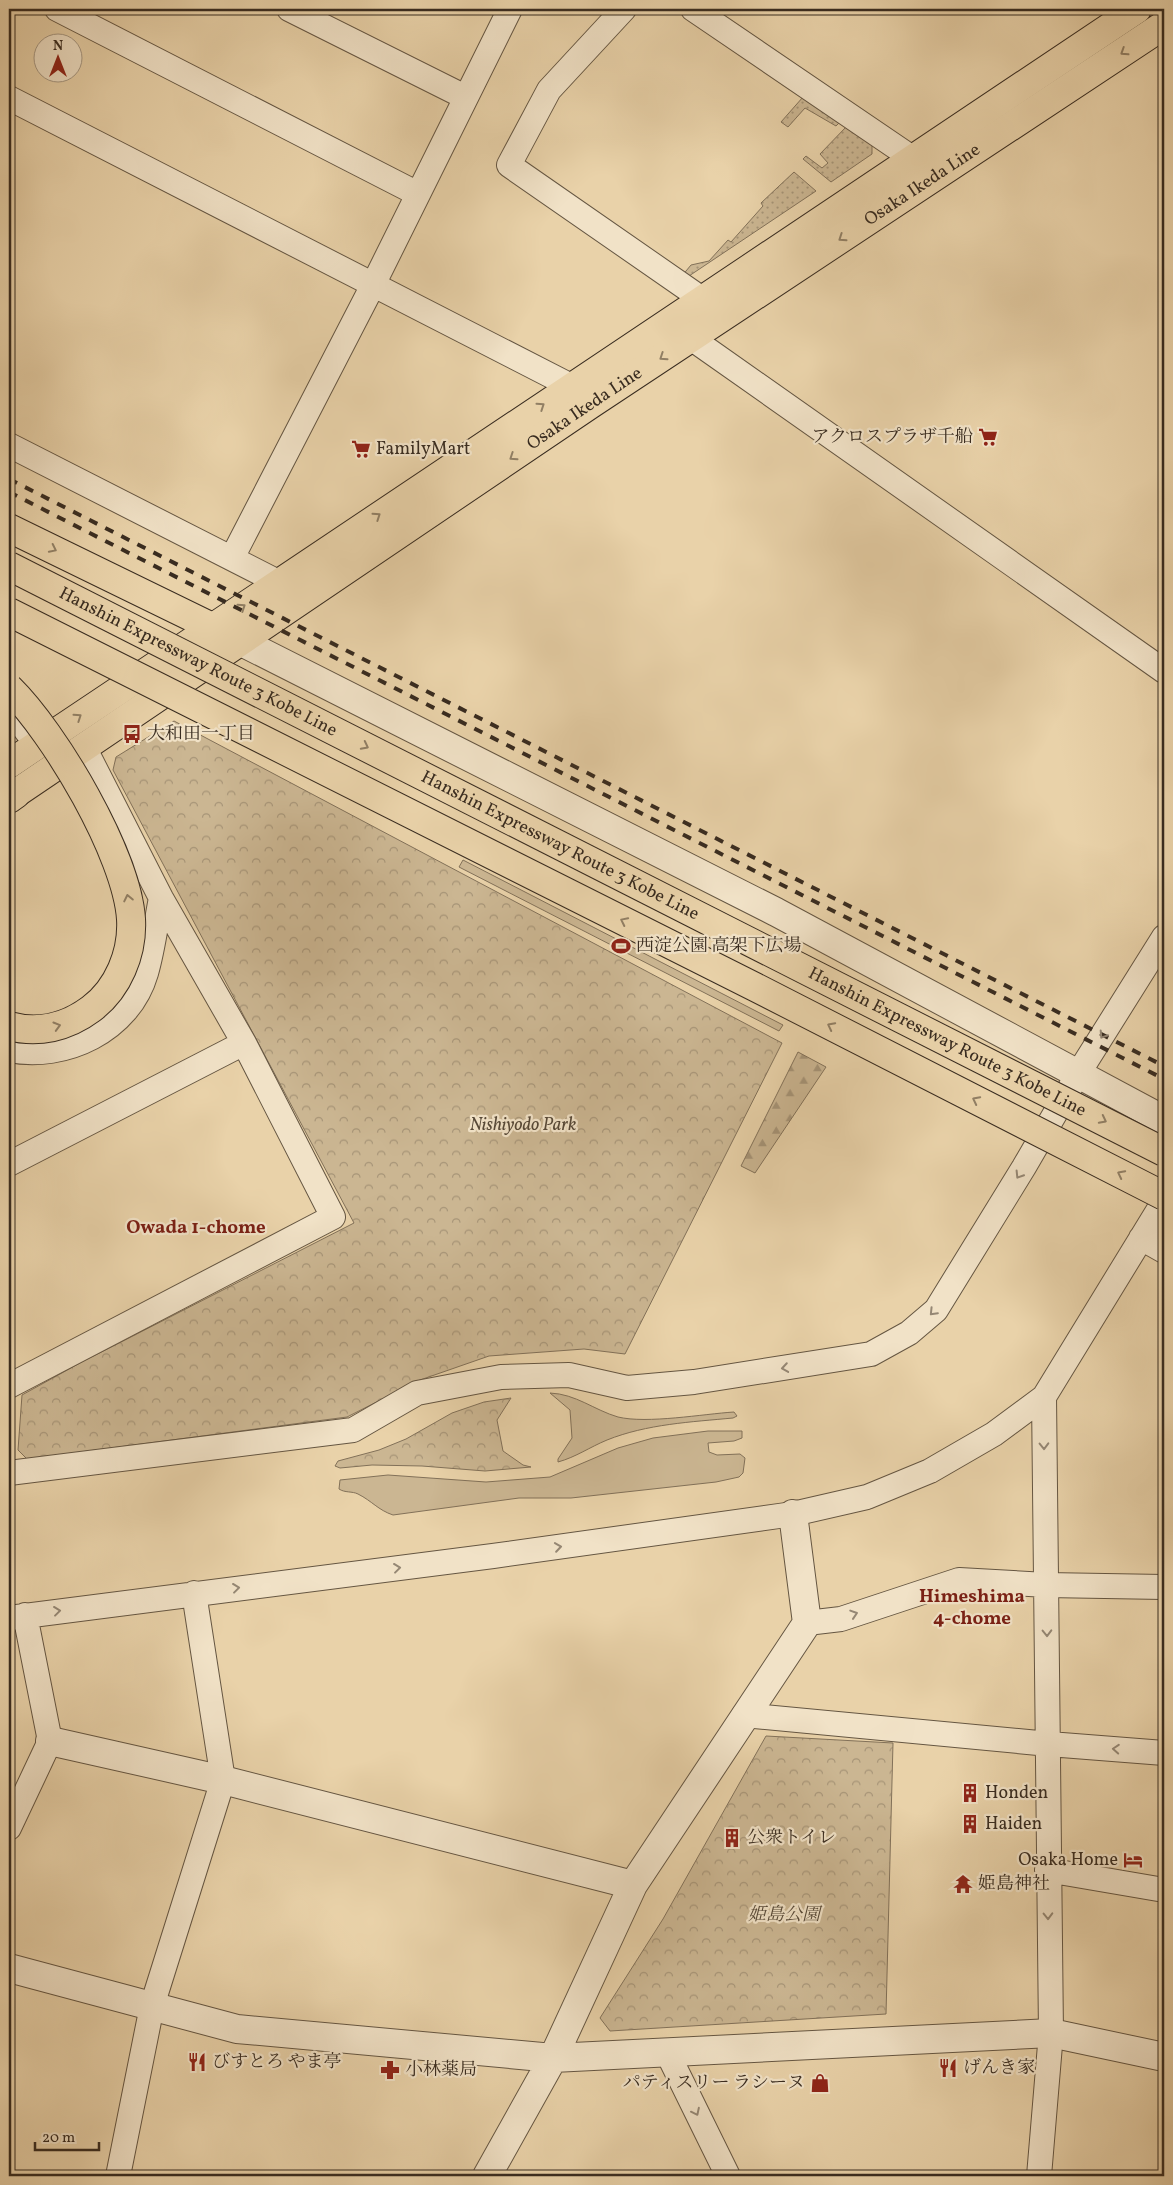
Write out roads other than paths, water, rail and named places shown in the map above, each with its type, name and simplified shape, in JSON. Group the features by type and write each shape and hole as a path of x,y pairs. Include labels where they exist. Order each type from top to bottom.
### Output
{"main road":[{"name":"Osaka Ikeda Line","path":"9,764 278,582 1137,9"},
{"name":"Osaka Ikeda Line","path":"11,797 691,338 1164,25"},
{"path":"9,528 212,627"},
{"name":"Hanshin Expressway Route 3 Kobe Line","path":"9,566 1164,1152"},
{"path":"9,612 755,987 1164,1196"},
{"path":"9,688 37,720 82,790 122,877 129,898 131,921 130,943 124,965 114,985 99,1003 81,1016 60,1025 40,1030 9,1026"}],"street":[{"path":"57,9 416,193"},
{"path":"289,9 465,97"},
{"path":"624,9 549,90 509,165 702,299"},
{"path":"693,9 912,158"},
{"path":"1148,9 1164,20"},
{"path":"232,558 373,285 416,193 465,97 504,11"},
{"path":"9,98 571,386"},
{"path":"691,338 1164,670"},
{"path":"9,445 278,582"},
{"path":"212,627 776,912 1164,1120"},
{"path":"9,714 24,728 36,745"},
{"path":"9,1386 333,1217 244,1043 160,898 84,747"},
{"path":"9,1050 23,1053 49,1052 74,1046 98,1035 119,1018 134,998 146,975 160,898"},
{"path":"9,1473 352,1430 417,1393 501,1377 569,1375 627,1388 694,1382 871,1354 909,1333 936,1310 1085,1078 1164,937"},
{"path":"9,1164 244,1043"},
{"path":"9,1828 50,1741 17,1616 493,1556 793,1514 867,1497 930,1471 994,1434 1044,1397 1164,1201"},
{"path":"1141,1238 1164,1251"},
{"path":"1039,2176 1051,2032 1044,1397"},
{"path":"491,2175 553,2058 632,1885 807,1623 793,1514"},
{"path":"807,1623 841,1619 959,1580 1046,1585 1164,1586"},
{"path":"118,2176 152,2006 223,1780 194,1593"},
{"path":"744,1715 1164,1753"},
{"path":"50,1741 223,1780 632,1885"},
{"path":"1048,1870 1164,1890"},
{"path":"9,1968 237,2029 553,2058 1051,2032 1164,2056"},
{"path":"667,2052 728,2176"}],"railway":[{"path":"9,479 1164,1066"},
{"path":"9,492 1164,1079"}],"place":[{"name":"アクロスプラザ千船","path":"988,437"},
{"name":"FamilyMart","path":"361,449"},
{"name":"大和田一丁目","path":"132,734"},
{"name":"西淀公園 高架下広場","path":"621,946"},
{"name":"Honden","path":"970,1793"},
{"name":"Haiden","path":"970,1824"},
{"name":"公衆トイレ","path":"732,1838"},
{"name":"Osaka Home","path":"1133,1860"},
{"name":"姫島神社","path":"963,1884"},
{"name":"びすとろ やま亭","path":"197,2062"},
{"name":"げんき家","path":"948,2068"},
{"name":"小林薬局","path":"390,2070"},
{"name":"パティスリー ラシーヌ","path":"820,2083"}],"district":[{"name":"Owada 1-chome","path":"196,1228"},
{"name":"Himeshima 4-chome","path":"972,1608"}],"park label":[{"name":"Nishiyodo Park","path":"523,1125"},
{"name":"姫島公園","path":"784,1915"}]}
